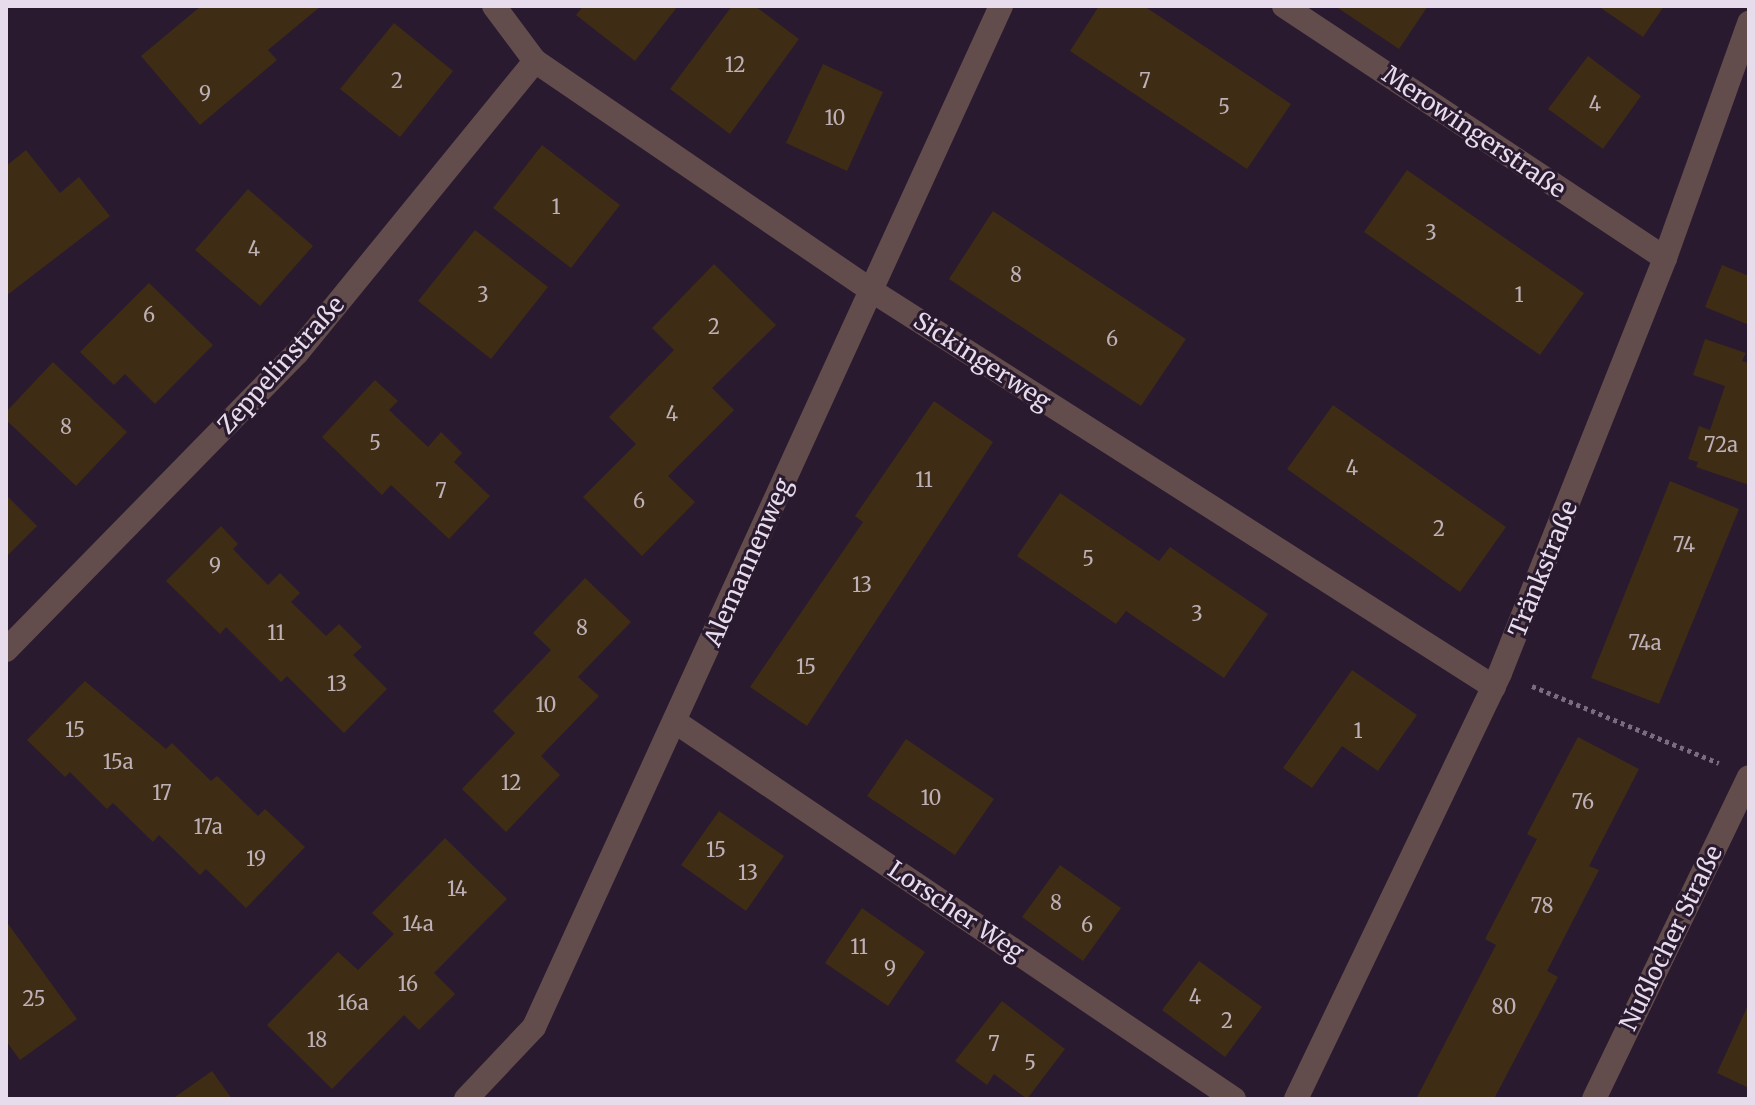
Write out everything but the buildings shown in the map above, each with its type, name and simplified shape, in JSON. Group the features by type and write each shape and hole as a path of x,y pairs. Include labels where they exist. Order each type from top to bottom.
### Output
{"street":[{"name":"Sickingerweg","path":"494,6 535,61 869,289 1497,680"},
{"name":"Alemannenweg","path":"466,1099 534,1027 677,723 869,289 1001,6"},
{"name":"Merowingerstraße","path":"1284,6 1665,258"},
{"name":"Tränkstraße","path":"1296,1099 1497,680 1665,258 1749,23"},
{"name":"Zeppelinstraße","path":"6,650 297,353 535,61"},
{"name":"Lorscher Weg","path":"677,723 1234,1099"},
{"name":"Nußlocher Straße","path":"1594,1099 1742,773"}],"path":[{"path":"1497,680 1742,773"}]}
